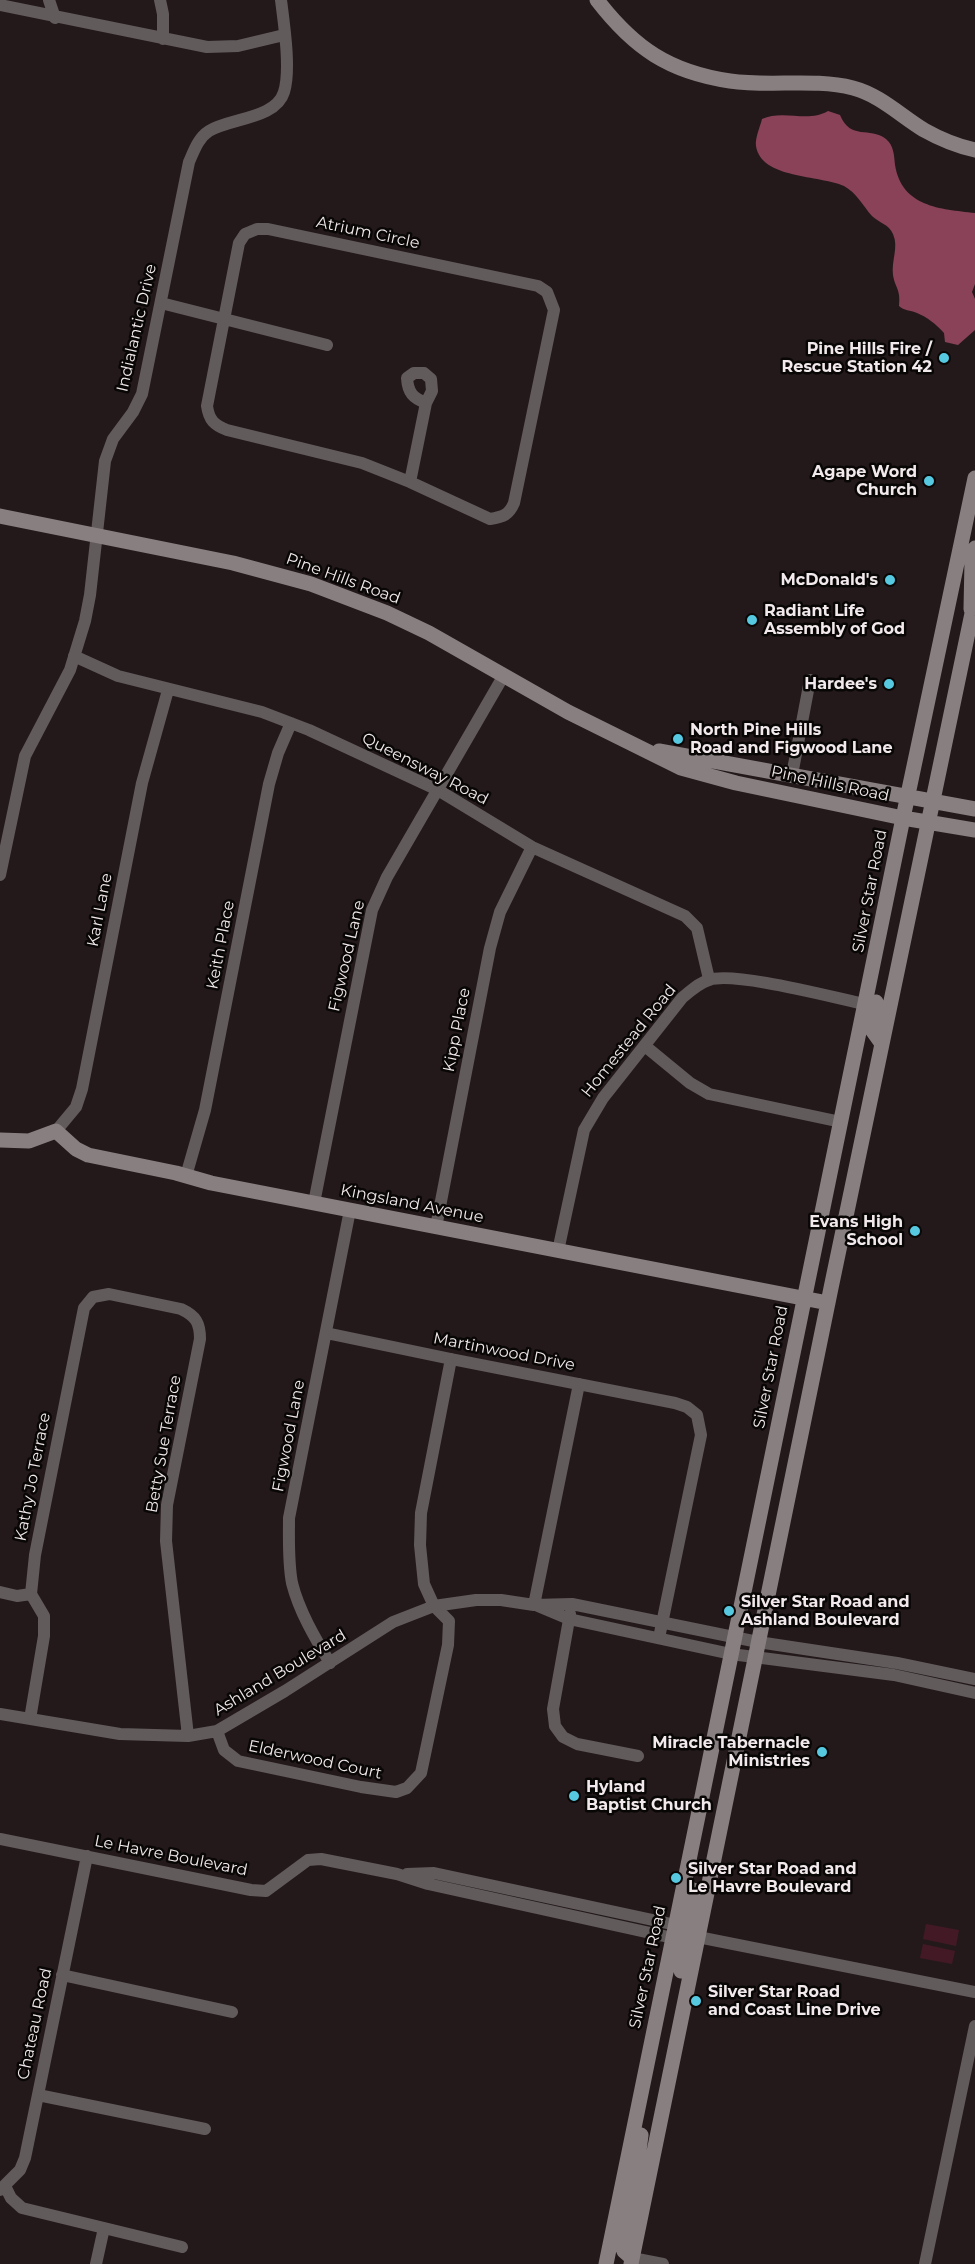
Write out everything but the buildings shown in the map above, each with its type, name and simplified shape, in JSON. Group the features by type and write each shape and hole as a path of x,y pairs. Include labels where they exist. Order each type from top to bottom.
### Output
{"main road":[{"path":"597,0 612,19 640,46 664,62 730,81 826,84 855,89 878,99 926,131 957,146 975,150"},
{"name":"Silver Star Road","path":"609,2261 648,2057 842,1122 907,796 975,478"},
{"name":"Pine Hills Road","path":"0,516 233,563 311,584 387,613 462,650 585,721 647,749 681,768 715,778 903,818 975,830"},
{"path":"971,618 972,561 975,548"},
{"path":"631,2261 975,599"},
{"name":"Pine Hills Road","path":"647,749 975,809"},
{"path":"882,1044 875,1036 872,1021 879,984 888,889"},
{"path":"0,1140 29,1141 56,1131"},
{"name":"Kingsland Avenue","path":"56,1131 69,1144 88,1155 211,1183 828,1303"},
{"path":"698,1937 691,1930 689,1910 717,1776 711,1752"},
{"path":"671,2066 671,2019 685,1944 674,1931"},
{"path":"631,2261 621,2243 638,2159 648,2057"}],"street":[{"path":"49,0 56,18"},
{"path":"160,0 163,14 163,39"},
{"name":"Indialantic Drive","path":"0,875 25,756 70,670 88,610 105,461 113,439 133,412 142,394 189,162 195,146 209,131 270,110 284,94 287,78 281,0"},
{"path":"0,5 56,18 207,46 238,46 284,35"},
{"name":"Atrium Circle","path":"257,229 268,229 538,285 547,292 554,310 514,503 509,513 490,519 410,482 362,464 227,430 215,425 208,416 207,406 239,243 245,234 257,229"},
{"path":"161,303 327,345"},
{"path":"410,482 426,403"},
{"name":"Queensway Road","path":"74,656 118,676 262,712 438,790 532,847 690,920 697,928 709,980"},
{"name":"Figwood Lane","path":"314,1203 372,910 387,877 504,675"},
{"path":"792,775 810,680"},
{"name":"Karl Lane","path":"56,1131 76,1107 82,1089 142,783 168,690"},
{"name":"Keith Place","path":"186,1176 205,1110 268,784 291,723"},
{"name":"Kipp Place","path":"436,1227 490,948 500,912 532,847"},
{"path":"709,980 735,978 865,1004"},
{"name":"Homestead Road","path":"558,1251 584,1130 603,1098 682,998 696,986 709,980"},
{"path":"645,1046 690,1083 709,1094 842,1122"},
{"name":"Figwood Lane","path":"330,1663 311,1632 292,1584 288,1551 289,1518 350,1210"},
{"name":"Kathy Jo Terrace","path":"31,1594 35,1555 84,1308 93,1297 109,1294 147,1302"},
{"name":"Betty Sue Terrace","path":"147,1302 181,1309 192,1314 200,1325 200,1340 167,1505 166,1541 188,1736"},
{"name":"Martinwood Drive","path":"326,1332 675,1403 687,1407 697,1415 701,1435 663,1622"},
{"name":"Elderwood Court","path":"217,1731 224,1750 238,1761 361,1787 396,1792 407,1788 421,1773 448,1645 449,1621 434,1606 424,1584 420,1545 422,1513 451,1359"},
{"path":"534,1605 579,1384"},
{"path":"0,1592 17,1596 31,1594 44,1616 44,1636 30,1719"},
{"name":"Ashland Boulevard","path":"0,1714 120,1734 188,1736 217,1731 276,1697 393,1622 434,1606 476,1600 501,1600 534,1605 572,1604 758,1642 897,1663 975,1678"},
{"path":"572,1604 553,1709 555,1726 563,1737 577,1744 638,1756"},
{"name":"Ashland Boulevard","path":"534,1605 569,1619 731,1654 894,1676 975,1693"},
{"path":"659,1638 663,1622"},
{"name":"Le Havre Boulevard","path":"0,1839 250,1890 266,1891 308,1860 321,1859 397,1874 434,1873 674,1931"},
{"name":"Chateau Road","path":"2,2188 20,2170 25,2158 87,1856"},
{"path":"698,1937 975,1992"},
{"path":"62,1976 232,2012"},
{"path":"925,2264 975,2026"},
{"path":"38,2095 206,2129"},
{"path":"2,2188 22,2208 182,2247"},
{"path":"96,2264 104,2228"},
{"path":"631,2261 663,2264"}],"shaded area":[{"path":"828,111 840,115 849,128 880,135 889,142 899,179 914,198 936,207 975,213 975,284 972,292 975,299 975,330 958,345 945,342 944,333 928,319 899,306 899,292 893,275 895,239 893,234 889,228 872,216 853,192 834,182 780,170 768,165 760,157 756,143 762,119 778,115 812,116"},
{"path":"926,1924 959,1930 956,1946 923,1939"},
{"path":"923,1944 955,1951 952,1964 920,1958"}],"place":[{"name":"Pine Hills Fire / Rescue Station 42","path":"944,358"},
{"name":"Agape Word Church","path":"929,481"},
{"name":"McDonald's","path":"890,580"},
{"name":"Radiant Life Assembly of God","path":"752,620"},
{"name":"Hardee's","path":"889,684"},
{"name":"North Pine Hills Road and Figwood Lane","path":"678,739"},
{"name":"Evans High School","path":"915,1231"},
{"name":"Silver Star Road and Ashland Boulevard","path":"729,1611"},
{"name":"Miracle Tabernacle Ministries","path":"822,1752"},
{"name":"Hyland Baptist Church","path":"574,1796"},
{"name":"Silver Star Road and Le Havre Boulevard","path":"676,1878"},
{"name":"Silver Star Road and Coast Line Drive","path":"696,2001"}]}
